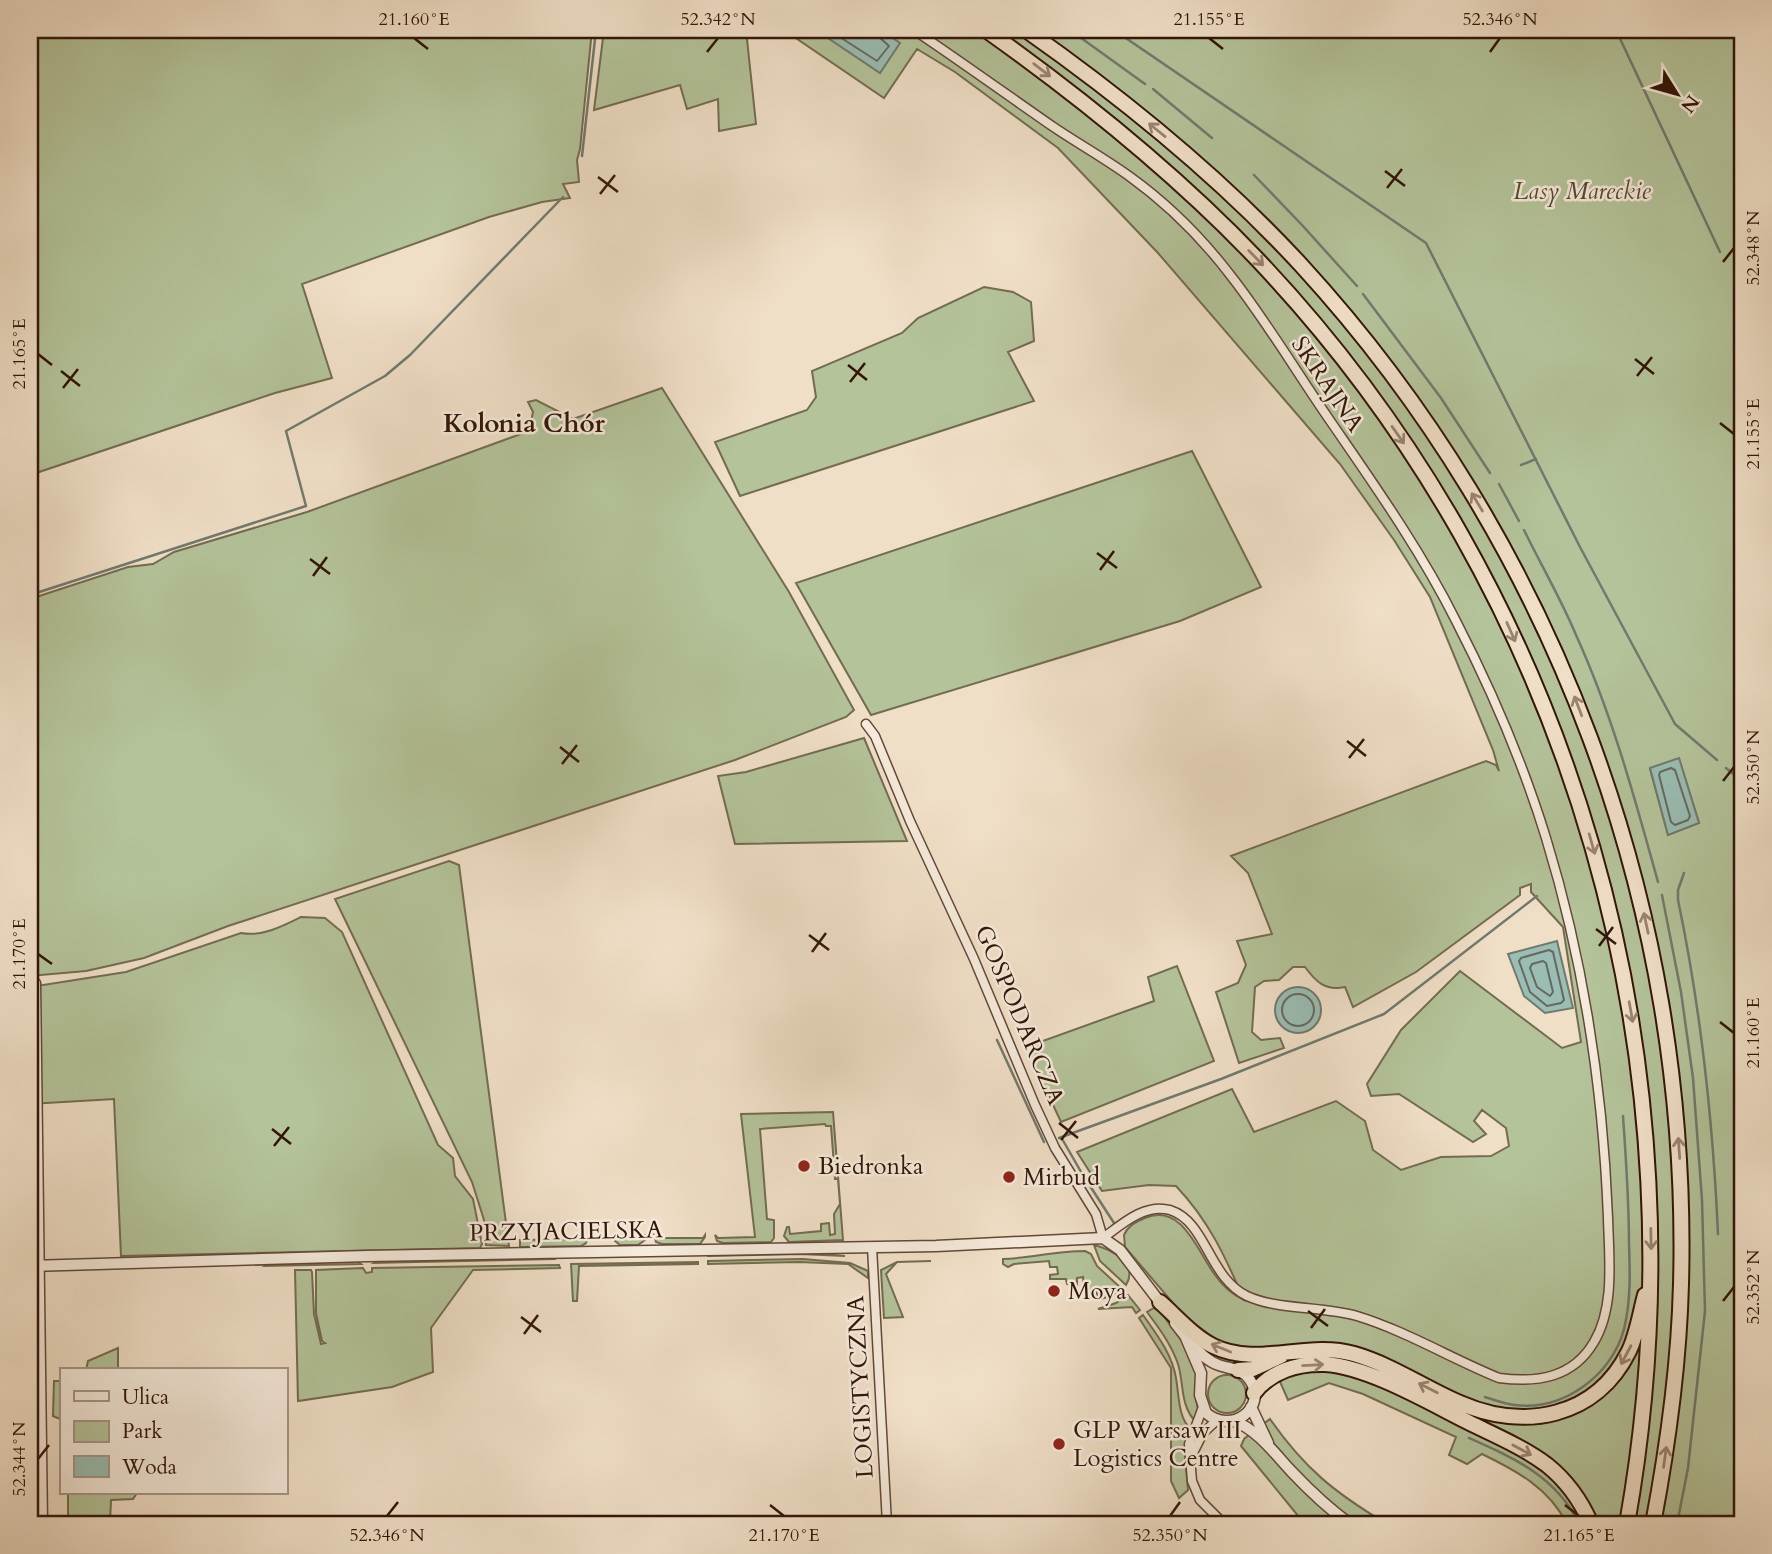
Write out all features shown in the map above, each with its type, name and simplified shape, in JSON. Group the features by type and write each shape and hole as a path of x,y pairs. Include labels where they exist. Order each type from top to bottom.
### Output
{"highway":[{"path":"986,30 1107,120 1208,209 1311,320 1405,444 1504,616 1535,685 1587,826 1613,921 1640,1067 1646,1123 1652,1267 1648,1362 1639,1453 1627,1524"},
{"path":"1026,30 1121,101 1209,174 1330,297 1402,388 1455,465 1499,538 1534,605 1568,681 1617,814 1634,871 1664,1015 1671,1063 1682,1216 1680,1322 1671,1411 1653,1524"},
{"path":"1160,1302 1200,1337 1227,1352 1248,1356 1324,1349 1355,1354 1472,1408 1508,1417 1527,1418 1548,1416 1567,1410 1587,1399 1607,1382 1621,1365 1634,1339 1652,1267"},
{"path":"1231,1368 1257,1368 1288,1352"},
{"path":"1253,1400 1270,1376 1305,1365 1325,1364 1362,1373 1451,1414 1538,1459 1571,1489 1591,1524"}],"street":[{"name":"SKRAJNA","path":"914,30 1150,193 1190,228 1231,276 1381,496 1456,621 1513,745 1558,880 1579,963 1596,1060 1603,1121 1609,1252 1606,1312 1595,1341 1579,1359 1558,1374 1544,1379 1523,1381 1499,1378 1358,1317 1259,1301 1231,1285 1215,1267 1191,1225 1170,1210 1146,1211 1103,1238"},
{"name":"GOSPODARCZA","path":"866,724 875,736 1055,1148 1097,1214 1103,1238 1120,1250 1186,1338 1207,1359 1231,1368 1249,1379 1269,1447"},
{"path":"36,983 34,1266 43,1524"},
{"name":"PRZYJACIELSKA","path":"34,1266 396,1255 872,1247 1103,1238"},
{"name":"LOGISTYCZNA","path":"872,1247 887,1524"},
{"name":"GOSPODARCZA","path":"1186,1338 1200,1369 1203,1407"},
{"path":"1202,1383 1211,1373 1231,1368"},
{"path":"1234,1421 1247,1413 1253,1400"},
{"path":"1224,1524 1208,1511 1192,1481 1189,1444 1203,1407 1217,1420 1234,1421 1245,1426 1315,1495 1350,1524"},
{"path":"1190,1459 1203,1433 1217,1420"}],"green space":[{"path":"30,30 592,30 577,160 579,182 563,184 570,198 542,202 489,217 302,284 332,378 275,393 30,475"},
{"path":"604,30 746,30 756,124 719,131 718,99 687,109 680,85 594,110"},
{"name":"Lasy Mareckie","path":"784,30 1742,30 1742,1524 1567,1524 1551,1500 1520,1474 1482,1454 1467,1464 1449,1455 1456,1437 1363,1394 1329,1383 1288,1400 1270,1359 1247,1367 1209,1356 1194,1338 1255,1352 1213,1341 1185,1317 1125,1247 1124,1235 1132,1225 1158,1215 1169,1217 1188,1232 1221,1282 1244,1300 1215,1240 1198,1212 1176,1186 1149,1185 1102,1191 1077,1152 1232,1089 1254,1132 1336,1101 1365,1121 1373,1150 1401,1170 1441,1157 1491,1156 1509,1146 1506,1128 1482,1110 1474,1121 1486,1134 1473,1142 1399,1094 1371,1096 1367,1084 1401,1030 1460,971 1562,1048 1581,1042 1563,927 1531,892 1531,884 1520,888 1520,895 1416,972 1353,1007 1345,987 1326,986 1317,981 1305,967 1293,967 1279,980 1264,981 1255,987 1252,1032 1261,1040 1280,1038 1284,1048 1239,1063 1216,992 1238,983 1246,965 1237,941 1272,934 1248,873 1231,856 1486,761 1496,765 1499,771 1493,750 1430,597 1394,540 1340,464 1158,253 1058,148 955,72 917,49 884,98","holes":["1679,759 1699,823 1668,835 1650,769"]},
{"path":"984,287 1013,292 1031,302 1034,341 1008,352 1034,401 740,496 715,442 807,410 816,397 812,371 902,333 918,318"},
{"path":"662,388 789,592 854,710 846,717 735,760 228,926 144,958 86,971 30,976 30,599 128,567 153,564 174,552 307,512 529,431 533,412 528,402 536,400 573,419"},
{"path":"1192,451 1261,587 1180,621 871,715 796,583"},
{"path":"864,738 907,841 735,844 718,776 746,772"},
{"path":"449,861 459,865 509,1246 486,1245 484,1220 472,1182 335,899"},
{"path":"301,917 325,918 342,932 438,1145 453,1158 455,1176 473,1199 482,1244 480,1248 121,1256 114,1099 30,1104 30,987 126,972 241,933 272,930"},
{"path":"1177,966 1214,1061 1061,1122 1026,1047 1154,1001 1148,977"},
{"path":"833,1112 843,1240 789,1242 784,1236 787,1227 790,1234 821,1231 821,1224 829,1223 830,1235 835,1234 834,1214 840,1204 838,1179 835,1179 831,1126 825,1124 760,1129 767,1219 774,1220 774,1238 771,1242 717,1241 715,1235 718,1238 755,1237 741,1114"},
{"path":"32,1176 36,1256 30,1256"},
{"path":"643,1235 645,1240 638,1245 620,1245 615,1241 641,1238"},
{"path":"654,1235 659,1238 705,1237 700,1244 662,1244 656,1242"},
{"path":"587,1239 581,1246 520,1247 520,1240"},
{"path":"1094,1245 1115,1254 1126,1264 1129,1277 1126,1285 1100,1261"},
{"path":"1085,1251 1091,1254 1097,1266 1122,1289 1097,1300 1097,1290 1084,1290 1083,1277 1077,1278 1077,1286 1067,1284 1066,1279 1050,1279 1050,1275 1058,1274 1057,1267 1050,1267 1049,1261 1008,1267 1003,1264 1003,1259"},
{"path":"802,1252 845,1256 709,1256 711,1254"},
{"path":"556,1259 374,1263 377,1261"},
{"path":"803,1259 850,1263 868,1271 868,1278 848,1264 708,1264 708,1261"},
{"path":"357,1261 361,1264 265,1266 268,1264"},
{"path":"698,1262 579,1266 577,1301 573,1301 571,1264"},
{"path":"897,1262 886,1274 903,1317 884,1318 881,1270"},
{"path":"559,1265 560,1268 473,1270 431,1328 433,1372 392,1387 298,1401 295,1270 312,1272 314,1314 321,1344 325,1343 322,1341 316,1313 316,1270 363,1268 366,1273 372,1272 372,1268"},
{"path":"1128,1295 1140,1310 1136,1313 1132,1307 1098,1309 1116,1303"},
{"path":"1154,1308 1160,1311 1184,1344 1197,1369 1195,1393 1198,1410 1195,1421 1187,1408 1175,1357 1147,1312"},
{"path":"1143,1315 1171,1361 1181,1413 1191,1429 1185,1455 1188,1490 1179,1498 1171,1481 1171,1368 1139,1318"},
{"path":"118,1348 118,1368 86,1368 88,1361"},
{"path":"1227,1375 1241,1380 1246,1394 1241,1408 1227,1413 1213,1408 1208,1394 1213,1380"},
{"path":"54,1381 60,1381 60,1419 53,1416"},
{"path":"1270,1419 1322,1479 1387,1524 1307,1524 1299,1517 1241,1446 1244,1439"},
{"path":"68,1494 136,1494 133,1499 111,1500 110,1524 68,1524"}],"water":[{"path":"816,30 881,30 900,43 880,73"},
{"path":"1679,758 1699,823 1668,835 1650,768"},
{"path":"1557,941 1573,1008 1545,1013 1524,996 1508,954"},
{"path":"1298,987 1314,994 1321,1010 1314,1026 1298,1033 1282,1026 1275,1010 1282,994"}],"waterway":[{"path":"582,156 596,30"},
{"path":"1070,30 1145,84"},
{"path":"1114,30 1426,243 1580,547 1675,724 1717,760"},
{"path":"1616,30 1720,252"},
{"path":"1153,89 1212,138"},
{"path":"1254,175 1357,286"},
{"path":"30,595 306,506 286,431 385,376 410,355 563,197"},
{"path":"1363,294 1441,398 1490,473"},
{"path":"1521,465 1536,459"},
{"path":"1499,484 1519,521"},
{"path":"1524,530 1570,622 1601,695 1658,882"},
{"path":"1726,768 1742,781"},
{"path":"1684,873 1678,890 1678,900 1705,1066 1718,1234"},
{"path":"1662,895 1681,992 1693,1078 1702,1200 1705,1311 1688,1468 1677,1524"},
{"path":"1059,1138 1221,1079 1384,1014 1537,896"},
{"path":"997,1040 1044,1142"},
{"path":"1485,1397 1511,1404 1533,1405 1568,1396 1597,1375 1618,1346 1624,1329 1630,1286 1623,1116"},
{"path":"1061,1137 1088,1184"},
{"path":"1090,1186 1114,1223"},
{"path":"1469,1438 1502,1453 1546,1481 1570,1508 1579,1524"}],"place":[{"name":"Biedronka","path":"804,1166"},
{"name":"Mirbud","path":"1009,1177"},
{"name":"Moya","path":"1054,1291"},
{"name":"GLP Warsaw III Logistics Centre","path":"1059,1444"}],"district":[{"name":"Kolonia Chór","path":"524,423"}]}
